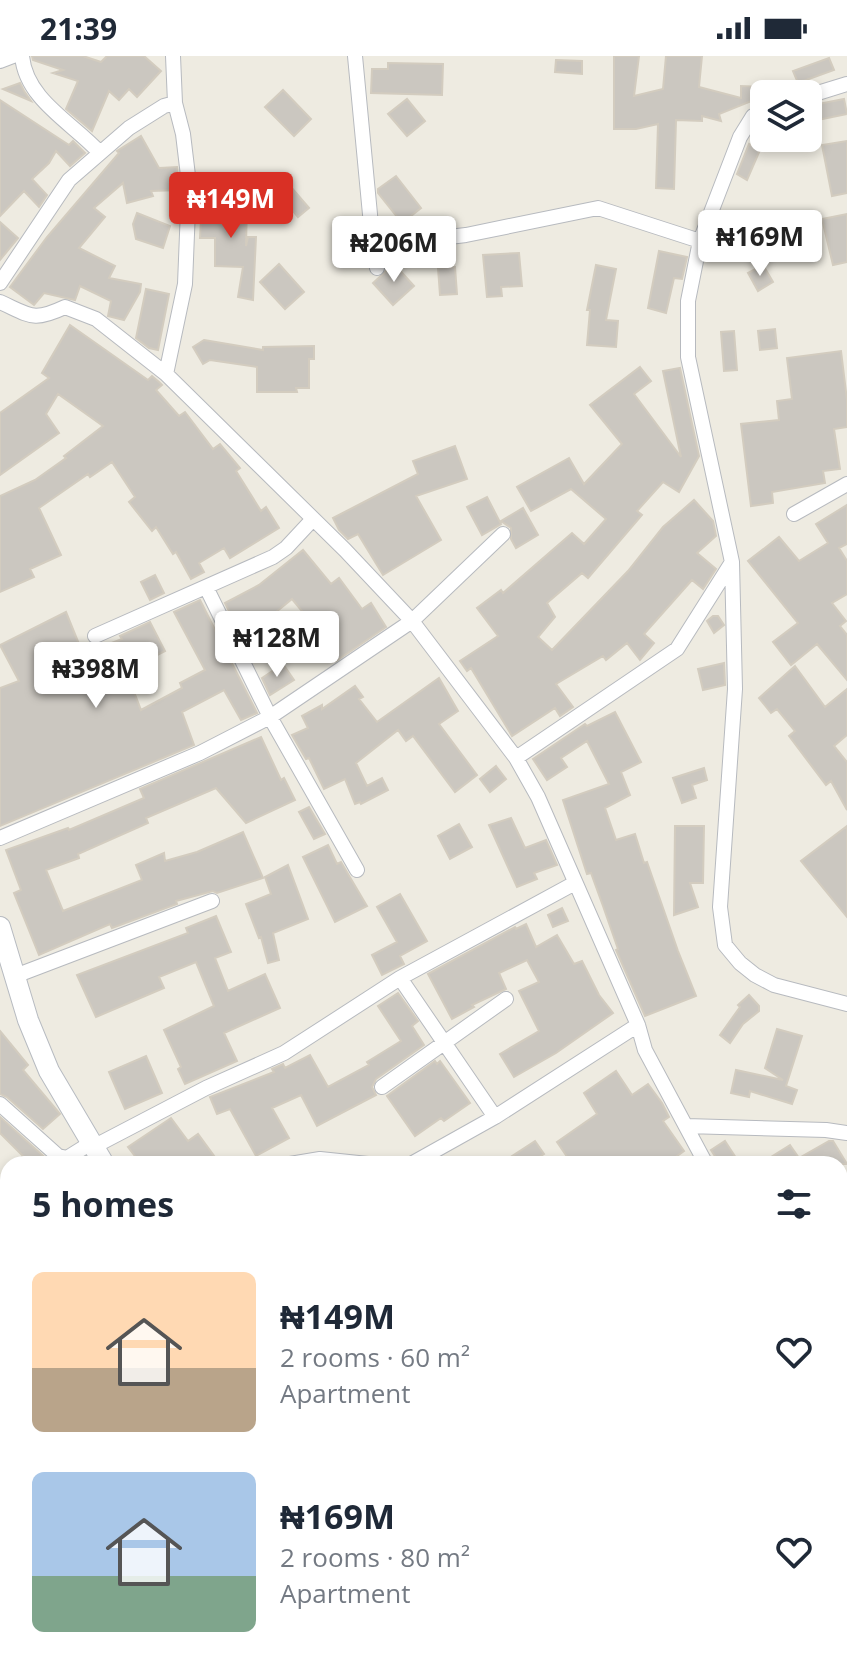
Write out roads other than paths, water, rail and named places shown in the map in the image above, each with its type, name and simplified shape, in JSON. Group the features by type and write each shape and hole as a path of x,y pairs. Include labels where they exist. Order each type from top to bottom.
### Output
{"street":[{"path":"0,61 13,56"},
{"path":"22,56 23,69 53,113 82,134 100,153"},
{"path":"166,374 185,284 189,184 183,134 175,103 173,56"},
{"path":"355,56 377,268"},
{"path":"822,92 847,84"},
{"path":"0,283 69,180 129,128 175,103"},
{"path":"750,121 740,137 700,241 688,301 688,357 732,562 735,689 720,907 725,945 755,975 774,985 847,1004"},
{"path":"373,246 466,235 598,208 700,241"},
{"path":"0,302 41,318 65,307 77,309 96,319 166,374 412,621 516,758 538,797 638,1025 645,1050 702,1156"},
{"path":"794,514 847,484"},
{"path":"95,636 280,553 313,519"},
{"path":"0,838 200,753 270,717 412,621 503,534"},
{"path":"516,758 677,649 732,562"},
{"path":"206,587 270,717 357,870"},
{"path":"75,1156 96,1151 206,1088 284,1053 400,978 575,883"},
{"path":"15,976 212,901"},
{"path":"0,927 28,1020 49,1071 96,1151"},
{"path":"400,978 495,1117"},
{"path":"382,1087 506,999"},
{"path":"425,1156 495,1117 638,1025"},
{"path":"0,1104 58,1156"},
{"path":"686,1126 847,1133"}]}
